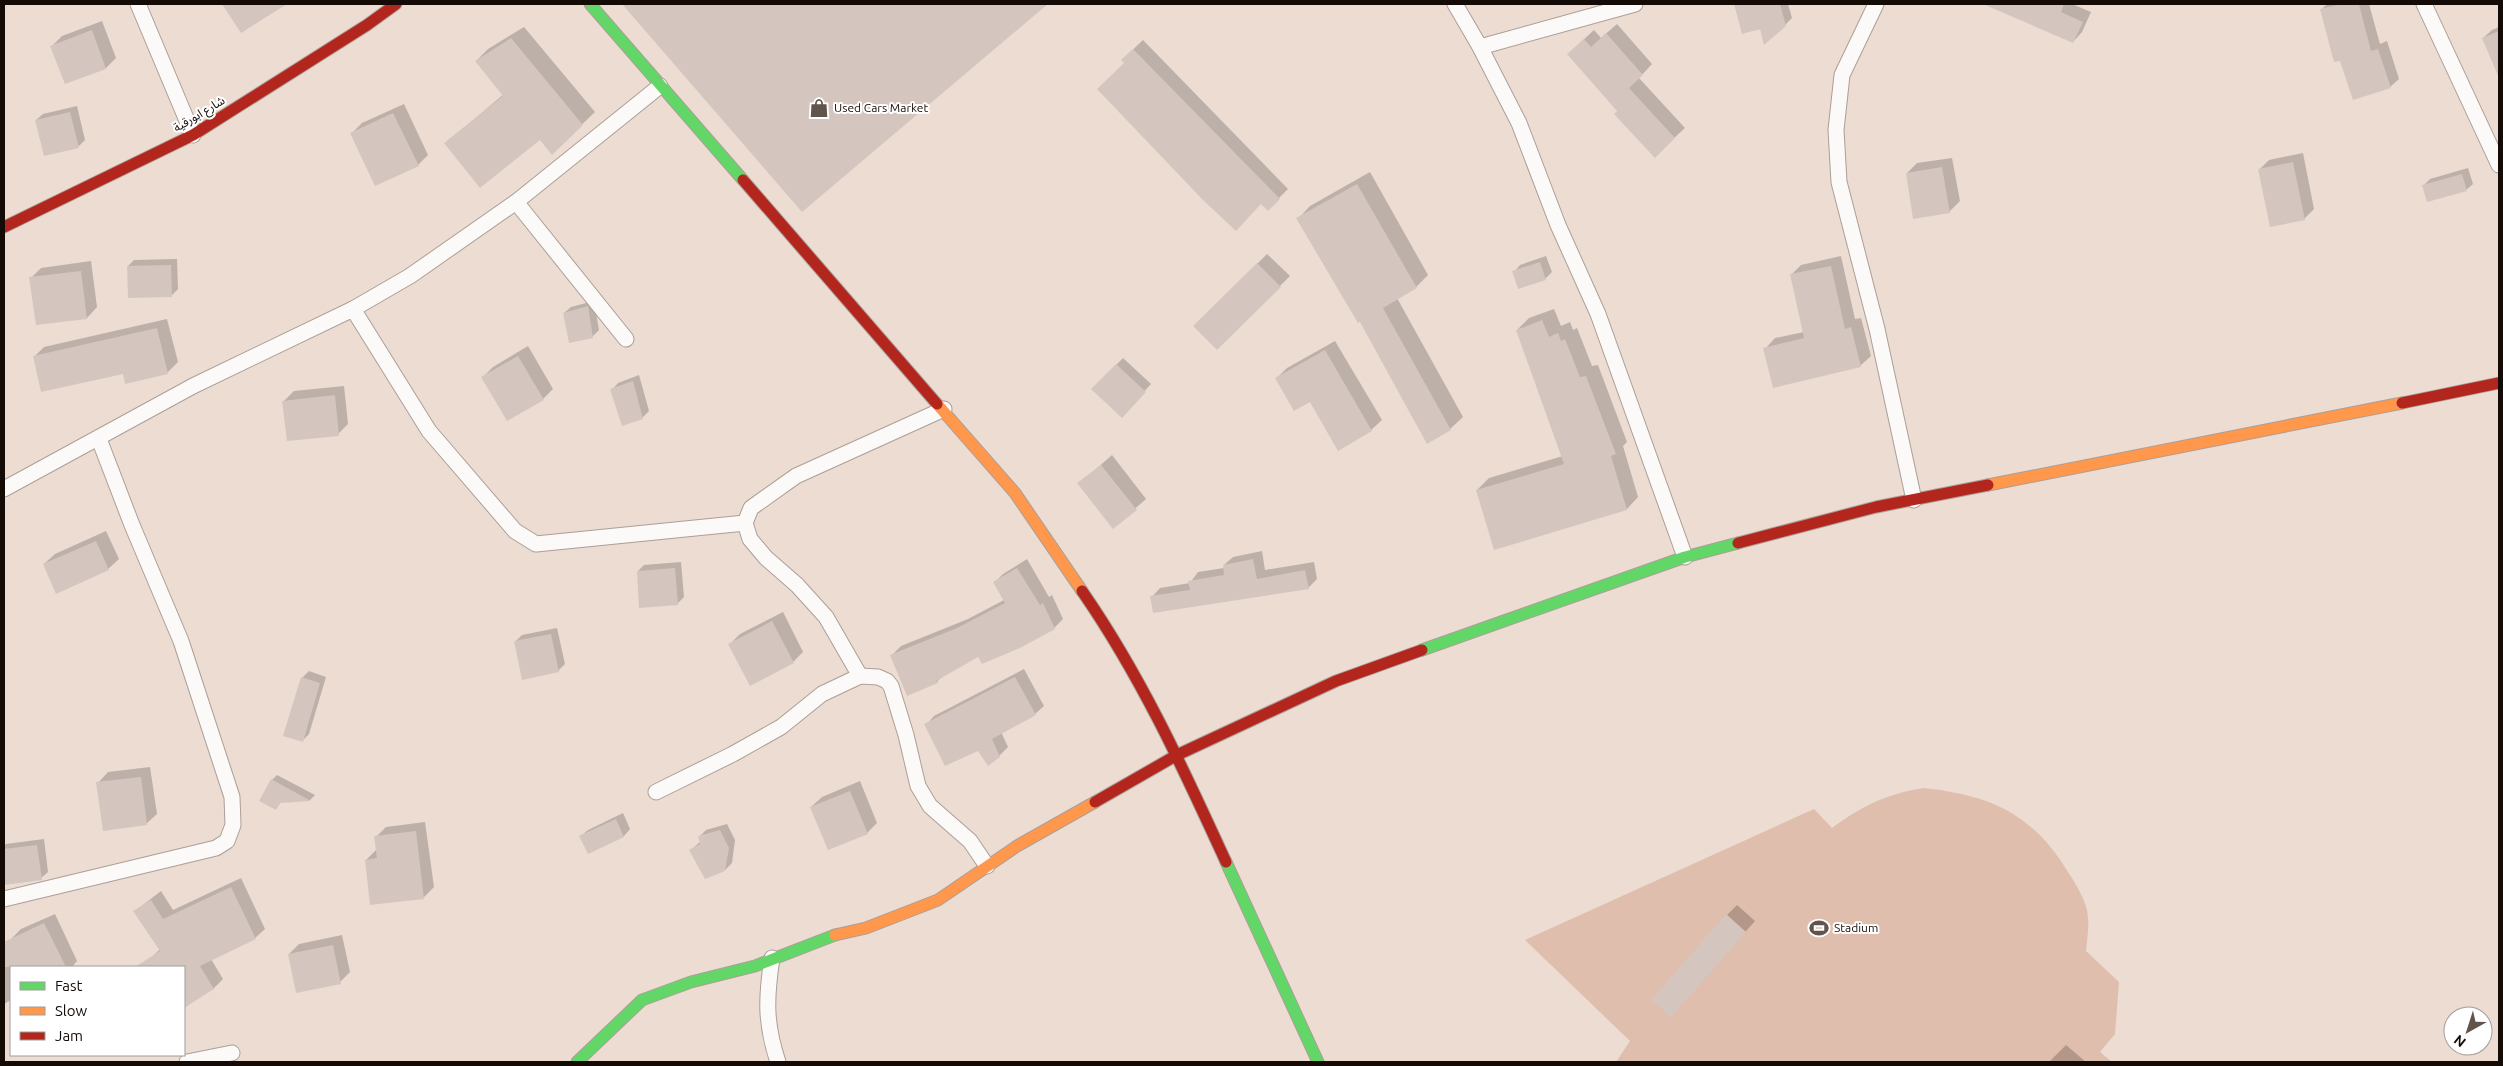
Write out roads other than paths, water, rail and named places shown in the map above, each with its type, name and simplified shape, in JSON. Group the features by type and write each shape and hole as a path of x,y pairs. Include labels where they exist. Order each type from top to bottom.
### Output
{"street":[{"path":"138,4 193,135"},
{"name":"شارع ابورقية","path":"4,227 193,135 368,25 396,4"},
{"path":"590,4 944,409 1015,493 1108,628 1146,693 1177,755 1318,1062"},
{"path":"1455,4 1480,47 1518,123 1558,225 1598,314 1685,557"},
{"path":"1480,47 1635,4"},
{"path":"1876,4 1842,75 1836,130 1839,182 1877,329 1914,500"},
{"path":"2424,4 2499,165"},
{"path":"4,489 193,386 353,309 410,276 516,202 660,86"},
{"path":"516,202 626,339"},
{"path":"353,309 429,431 515,531 527,540 536,544 745,523"},
{"path":"578,1062 642,1000 691,982 755,966 829,936 866,928 900,917 938,900 1071,814 1116,792 1177,755 1336,681 1540,607 1685,557 1876,507 2294,426 2499,383"},
{"path":"860,676 826,617 797,585 766,558 750,539 745,523 751,508 796,476 944,409"},
{"path":"4,899 216,848 226,842 234,825 232,797 181,641 98,439"},
{"path":"656,792 733,754 781,727 822,694 860,676 878,677 887,681 891,686 906,735 918,786 930,806 970,841 988,866"},
{"path":"772,958 766,997 768,1020 778,1062"},
{"path":"187,1062 232,1053"}],"place":[{"name":"Used Cars Market","path":"819,108"},
{"name":"Stadium","path":"1819,928"}]}
